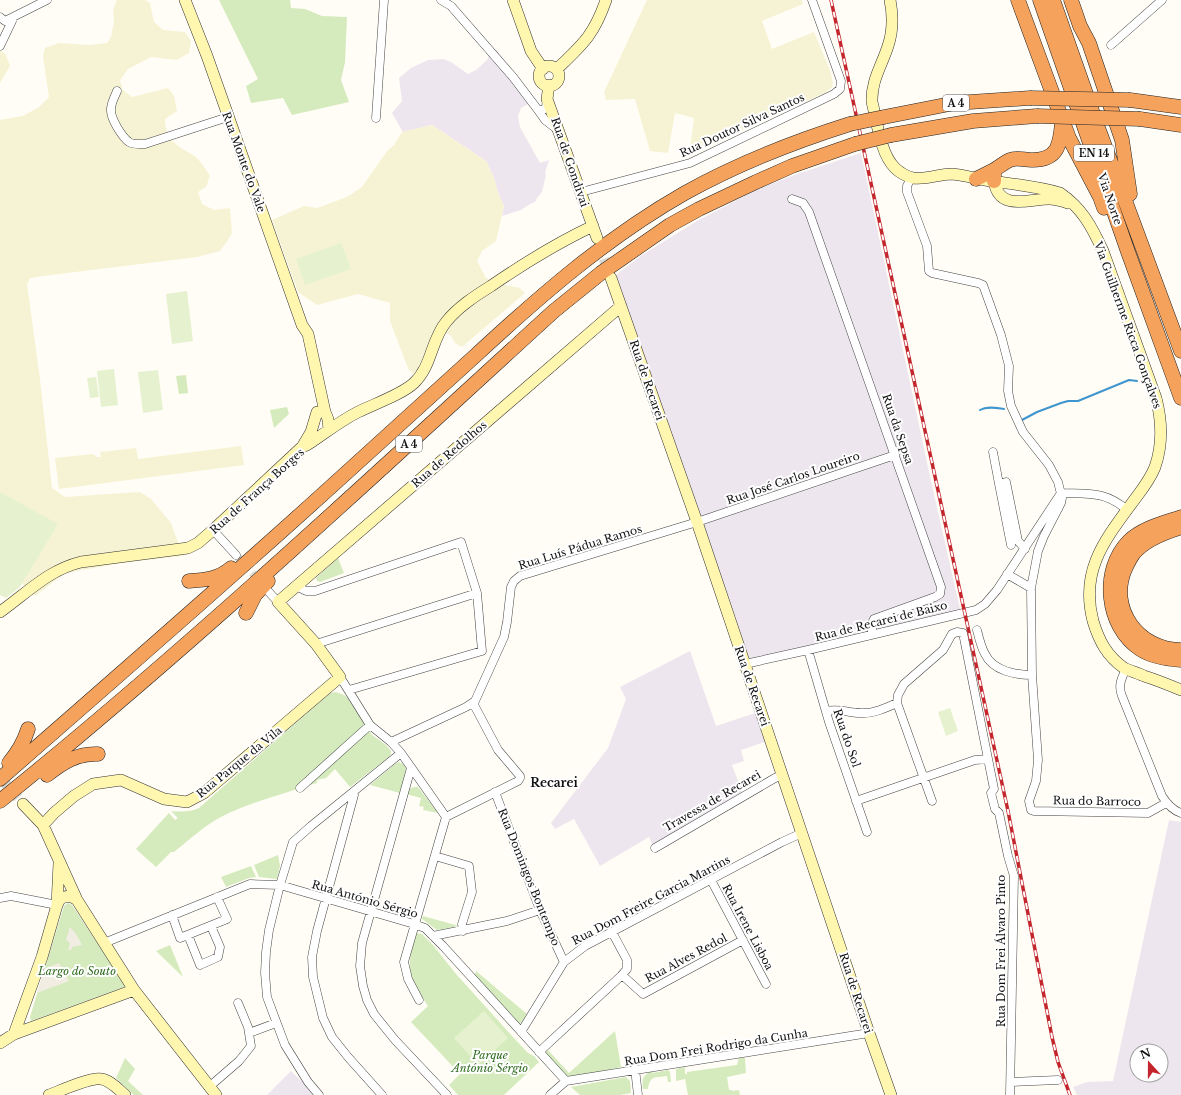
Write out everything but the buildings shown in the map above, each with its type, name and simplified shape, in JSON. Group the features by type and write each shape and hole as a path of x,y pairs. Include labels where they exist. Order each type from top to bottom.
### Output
{"highway":[{"path":"1018,0 1069,138 1100,197 1114,235 1128,252"},
{"name":"Via Norte","path":"1040,0 1128,252 1181,398"},
{"name":"Via Norte","path":"1053,0 1097,125 1181,351"},
{"path":"1071,0 1080,26 1089,44"},
{"path":"1080,0 1089,44 1122,140 1133,219"},
{"name":"A 4","path":"0,779 270,541 541,296 596,252 686,192 807,137 850,124 955,103 1030,98 1130,100 1181,107"},
{"name":"A 4","path":"0,801 74,741 284,556 554,311 601,273 670,226 699,209 792,166 855,144 891,135 973,121 1037,116 1140,119 1181,125"},
{"path":"976,179 996,181 1010,160 1018,158 1048,158 1054,153 1059,144 1062,120"},
{"path":"1181,517 1151,528 1130,540 1116,561 1110,584 1113,611 1121,629 1130,639 1140,649 1151,654 1167,659 1181,660"},
{"path":"1181,527 1153,538 1135,551 1124,572 1120,591 1124,611 1131,625 1141,636 1168,649 1181,650"},
{"path":"190,581 207,580 226,572 248,552 270,541"},
{"path":"246,613 255,595 266,584 284,556"},
{"path":"0,775 17,753 25,739 28,729"},
{"path":"0,807 62,764 79,756 98,754"}],"street":[{"path":"0,17 5,21 47,0"},
{"name":"Rua Monte do Vale","path":"185,0 207,56 302,325 308,334 311,362 323,423 329,430"},
{"path":"376,118 384,0"},
{"path":"442,0 451,6 513,77 545,120 559,131"},
{"path":"513,0 531,51 543,69"},
{"path":"549,85 545,84 540,79 540,72 550,66 557,69 584,44 600,20 606,0"},
{"name":"Rua Doutor Silva Santos","path":"580,192 690,163 834,94 840,89 841,81 812,0"},
{"path":"890,0 892,16 890,39 873,88 872,102 883,146 887,157 894,167 911,178 906,192 926,246 929,271 983,285 1001,335 1009,366 1008,391 1011,406 1019,425 1030,442 1049,465 1058,482 1061,493 1061,503 1038,550 1031,588 1032,675 1023,675 1007,671 990,662 985,654 977,630"},
{"path":"1111,44 1162,0"},
{"path":"0,46 12,18"},
{"name":"Rua de Gondivai","path":"557,69 559,77 556,83 549,85 547,99 597,238"},
{"path":"117,91 110,108 111,116 117,127 129,142 137,145 228,117"},
{"path":"538,110 543,110 546,107 547,99"},
{"name":"Via Guilherme Ricca Gonçalves","path":"911,178 949,174 976,179 988,184 996,181 1060,193 1078,208 1093,228 1103,251 1156,398 1161,417 1159,454 1154,469 1145,485 1111,531 1096,558 1092,574 1090,598 1093,618 1099,640 1116,662 1126,669 1181,690"},
{"name":"Via Guilherme Ricca Gonçalves","path":"996,181 1003,198 1009,201 1057,200 1078,208"},
{"name":"Rua da Sepsa","path":"792,199 803,203 809,212 941,587 940,594 936,598 874,619 872,623 872,634"},
{"name":"Rua de França Borges","path":"0,612 51,573 68,566 81,562 188,548 198,543 302,447 349,416 404,390 415,382 427,365 442,327 459,308 519,267 556,245 593,226"},
{"name":"Rua de Recarei","path":"611,278 697,522 891,1095"},
{"name":"Rua de Redolhos","path":"278,602 621,306"},
{"path":"302,447 321,412 349,416"},
{"path":"993,452 999,484 1006,482 1011,545"},
{"name":"Rua José Carlos Loureiro","path":"697,522 895,455"},
{"path":"1061,493 1083,493 1104,496 1112,499 1127,510"},
{"name":"Rua de Recarei de Baixo","path":"745,664 976,610 985,604 997,590 1061,493"},
{"path":"1010,519 1018,541 1025,549"},
{"name":"Rua Luís Pádua Ramos","path":"473,703 478,696 499,648 506,627 511,587 514,581 520,576 697,522"},
{"path":"213,530 236,555"},
{"path":"296,586 306,591 315,591 461,542 477,593 482,651 349,690"},
{"path":"1007,574 1031,588"},
{"path":"267,590 316,644 349,690 370,725 391,742 446,817"},
{"path":"316,644 477,593"},
{"name":"Rua Dom Frei Álvaro Pinto","path":"897,703 898,694 904,684 943,650 952,634 957,632 963,633 994,789 991,793 995,809 999,813 1008,856 1014,876 1010,1095"},
{"name":"Rua do Sol","path":"808,650 826,711 867,832"},
{"path":"1126,669 1120,682 1120,691 1166,803 1175,811 1181,813"},
{"name":"Rua do Barroco","path":"1032,675 1038,760 1036,781 1029,801 1031,810 1148,813 1166,803"},
{"name":"Rua Parque da Vila","path":"43,825 54,813 74,796 93,784 121,780 164,799 187,802 204,793 340,677"},
{"path":"391,742 473,703 498,750 520,776 518,781 446,817 404,962 408,979 419,1000"},
{"path":"826,711 841,709 861,713 875,711 897,703 932,801"},
{"path":"300,788 370,725"},
{"path":"319,1095 308,1082 285,1045 268,997 265,973 269,930 280,885 293,842 400,753"},
{"path":"856,800 974,760 988,759"},
{"path":"411,768 370,911 362,943 360,966 367,1000 374,1014 391,1035 447,1095"},
{"name":"Travessa de Recarei","path":"655,848 782,775"},
{"path":"353,792 354,795 317,931 312,957 313,977 321,1011 332,1037 382,1095"},
{"name":"Rua Domingos Bontempo","path":"495,792 540,910 564,962"},
{"path":"23,804 43,825 77,900 134,990 212,1091 251,1046 248,1027 238,1003"},
{"name":"Rua Dom Freire Garcia Martins","path":"521,1032 564,962 585,946 782,842 802,833"},
{"path":"435,856 469,866 472,892 462,924 463,931"},
{"path":"14,1034 20,1022 42,957 57,905 59,862"},
{"name":"Rua Irene Lisboa","path":"711,880 766,984"},
{"name":"Rua António Sérgio","path":"104,943 250,884 280,885 414,924 425,928 433,936 566,1081"},
{"path":"0,898 11,896 57,905"},
{"path":"57,905 63,897 71,896 77,900"},
{"path":"172,915 180,938 211,926 227,919 217,897"},
{"path":"433,936 507,922 540,910"},
{"path":"188,935 200,965 218,957 220,947 211,926"},
{"path":"539,1052 622,975 626,969 627,960 612,932"},
{"name":"Rua Alves Redol","path":"622,975 643,994 743,940"},
{"path":"0,1043 14,1034 134,990"},
{"path":"20,1022 21,1026 29,1029"},
{"path":"249,1033 276,1023"},
{"name":"Rua Dom Frei Rodrigo da Cunha","path":"566,1081 869,1033"},
{"path":"635,1069 638,1095"},
{"path":"49,1095 100,1078 109,1082 125,1095"},
{"path":"1011,1082 1058,1080"},
{"path":"550,1095 566,1081"}],"shaded area":[{"path":"117,0 145,0 150,3 154,22 163,30 185,32 191,41 189,53 177,60 151,57 128,69 120,80 123,90 132,97 168,88 174,96 177,111 165,119 165,125 170,139 196,157 203,165 210,176 206,187 198,192 202,204 214,210 230,208 232,233 220,251 197,257 30,278 27,284 40,379 52,488 65,497 140,492 151,499 171,523 183,556 122,563 65,573 35,596 22,583 0,493 0,120 23,116 39,107 49,97 43,56 45,48 59,43 89,45 107,43 111,37 114,22 113,10"},
{"path":"647,0 802,0 803,4 762,21 772,49 814,32 830,70 833,83 832,87 825,93 689,156 694,118 675,113 668,153 650,151 635,99 606,100 604,92"},
{"path":"0,50 6,55 10,66 0,83"},
{"path":"497,50 518,82 522,97 528,104 521,108 518,116 520,127 540,163 549,160 542,192 535,202 521,210 502,216 504,206 486,161 432,125 403,132 392,113 402,101 399,78 411,68 428,60 443,59 451,62 468,74 476,70 487,60 491,51"},
{"path":"432,125 486,161 504,206 496,241 482,251 477,261 486,278 499,284 520,288 525,293 462,347 455,343 451,336 444,331 431,339 417,370 413,374 408,368 390,321 390,303 358,294 317,305 298,292 272,220 304,206 317,208 347,197 362,187 402,132"},
{"path":"861,153 929,472 960,609 749,660 616,275 642,255 697,221 760,188"},
{"path":"241,446 244,465 59,489 55,458 93,454 97,457 101,457 100,452 136,448 138,459"},
{"path":"690,651 716,726 755,713 765,742 741,750 744,761 732,765 743,794 653,846 649,837 600,866 574,819 555,829 551,823 608,748 626,699 620,687"},
{"path":"1169,820 1181,822 1181,1095 1077,1095 1073,1087 1087,1082 1113,1081"},
{"path":"70,927 82,945 72,947 71,950 68,950 70,943 66,940"},
{"path":"59,963 69,981 37,993 44,969"},
{"path":"291,1071 316,1095 267,1095"}],"green space":[{"path":"219,0 290,0 291,8 305,9 322,16 347,17 345,62 341,80 349,102 292,115 283,98 251,103 246,86 258,79"},
{"path":"341,243 351,269 305,285 296,259"},
{"path":"187,291 193,341 172,344 166,294"},
{"path":"114,369 118,405 101,407 97,371"},
{"path":"158,370 163,410 143,413 138,372"},
{"path":"186,375 188,393 179,394 176,376"},
{"path":"96,377 99,397 90,398 87,378"},
{"path":"287,407 289,414 274,428 270,410"},
{"path":"0,492 58,524 20,587 6,598 0,595"},
{"path":"338,558 344,573 320,582 317,581 316,578"},
{"path":"336,692 348,698 372,735 386,745 391,751 389,757 350,787 335,769 326,778 317,780 317,783 256,802 221,817 174,852 171,852 156,867 136,849 169,813 175,820 178,818 171,811 178,812 199,808 330,693"},
{"path":"950,708 958,731 946,736 938,712"},
{"path":"399,762 406,768 400,793 370,785 395,764"},
{"path":"418,787 438,813 423,810 424,807 419,806 421,798 406,794 409,789"},
{"path":"278,855 280,866 277,879 259,877 254,865"},
{"path":"251,866 256,877 249,878 226,887 221,877"},
{"name":"Largo do Souto","path":"68,903 72,905 124,984 124,987 31,1021 30,1017 64,906"},
{"path":"423,916 459,926 437,930 422,919"},
{"name":"Parque António Sérgio","path":"416,933 422,934 433,945 456,974 513,1037 539,1062 504,1095 458,1095 449,1085 460,1074 411,1022 428,1006 412,979 410,971 411,955"},
{"path":"170,945 183,977 156,951"},
{"path":"476,971 527,1014 520,1024 475,975"},
{"path":"484,1011 508,1038 478,1065 454,1038"},
{"path":"615,1031 621,1067 566,1079 544,1054 548,1050 569,1073"},
{"path":"739,1057 745,1058 746,1073 727,1077 729,1090 739,1090 740,1095 688,1095 685,1079 676,1081 676,1069 685,1067 685,1074 687,1074 687,1072 737,1065"},
{"path":"125,1058 135,1069 128,1081 143,1095 134,1095 116,1078"},
{"path":"652,1070 653,1073 668,1070 670,1072 671,1082 668,1082 667,1076 656,1077 650,1081 648,1089 643,1089 643,1078"},
{"path":"626,1077 630,1081 631,1093 620,1095 580,1095 571,1087"}],"waterway":[{"path":"1022,420 1037,412 1061,403 1078,401 1129,380 1137,381"},
{"path":"980,410 989,408 1004,409"}],"tunnel":[{"path":"599,243 610,276"},
{"path":"236,555 261,583"},
{"path":"0,777 23,804"}],"railway":[{"path":"831,0 1008,811 1052,1037 1058,1062 1070,1095"}],"district":[{"name":"Recarei","path":"554,783"}]}
